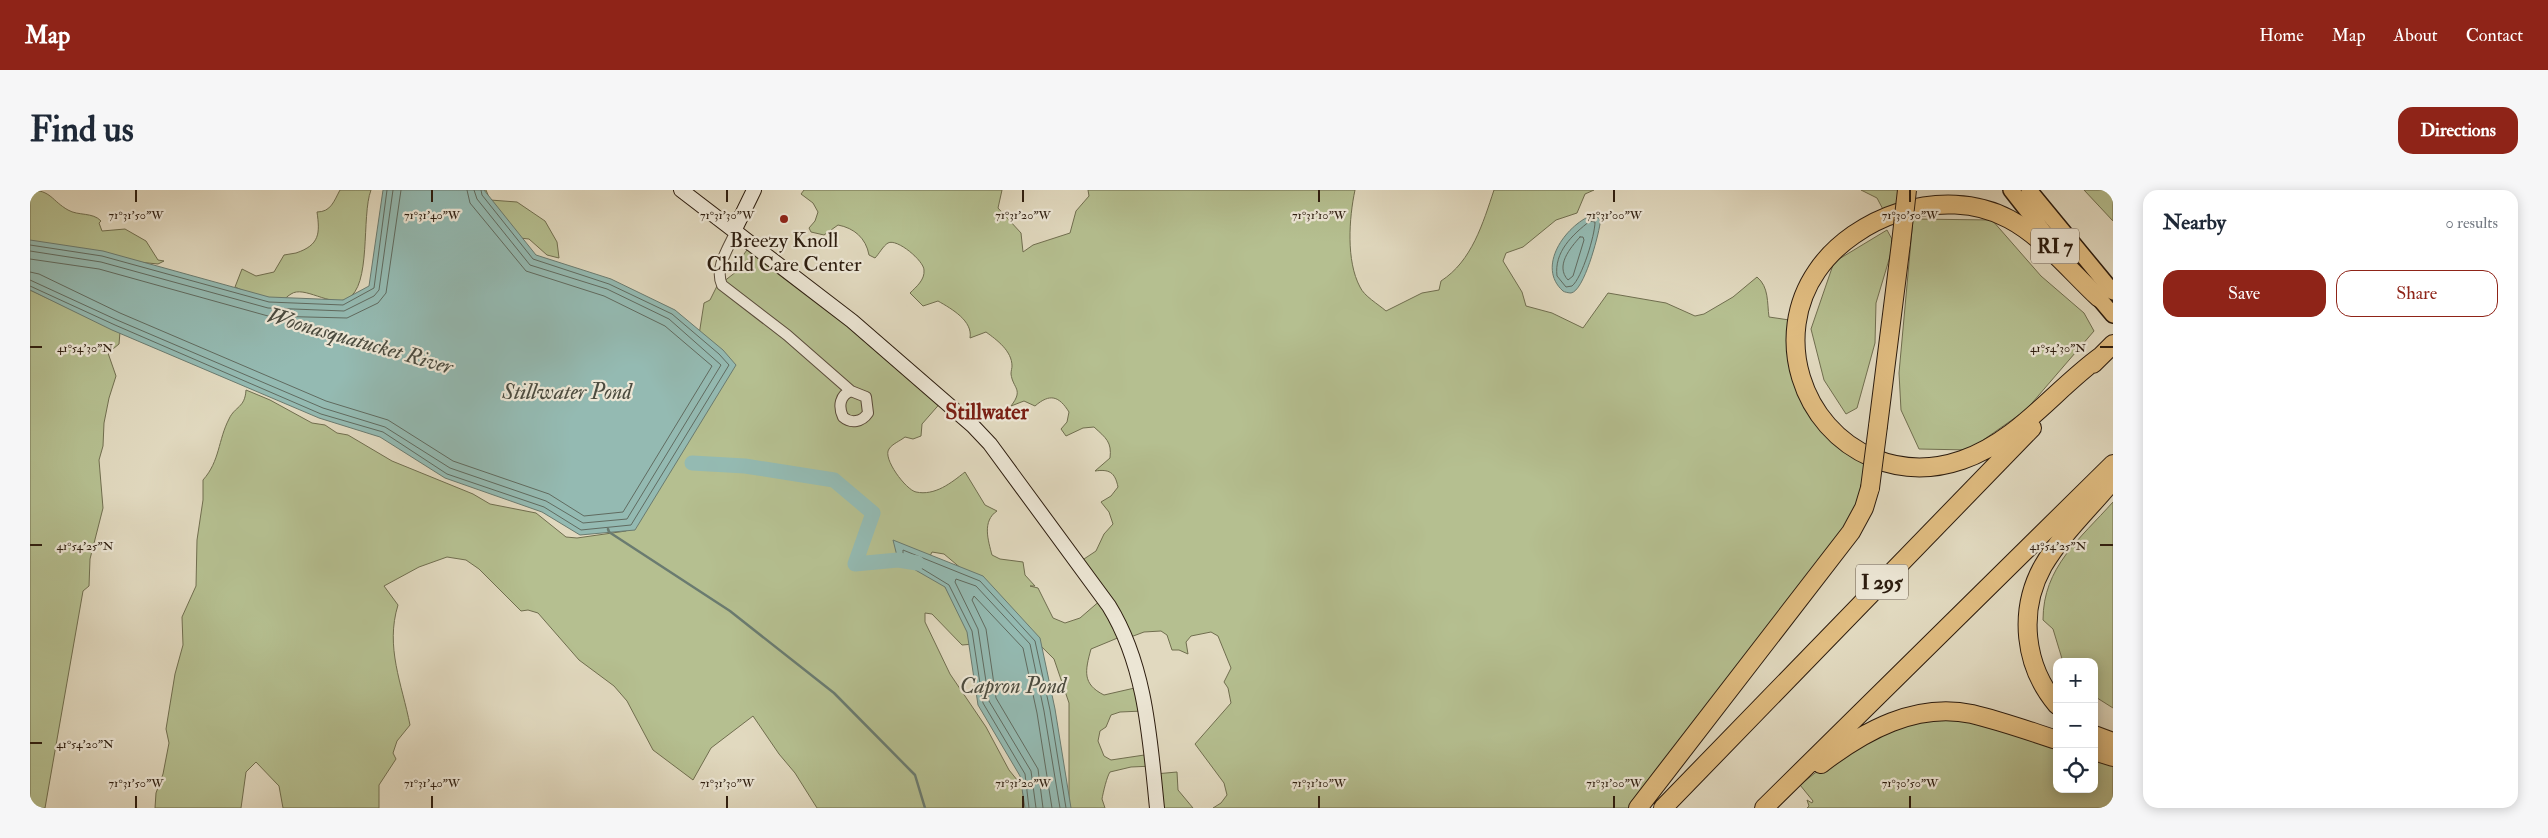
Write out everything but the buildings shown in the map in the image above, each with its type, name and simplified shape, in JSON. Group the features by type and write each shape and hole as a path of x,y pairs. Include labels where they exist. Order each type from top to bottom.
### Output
{"highway":[{"path":"1638,808 1852,532 1862,514 1870,488 1908,190"},
{"path":"2106,295 2036,238 2008,218 1990,211 1963,205 1916,208 1887,216 1861,230 1839,246 1822,264 1807,287 1801,303 1796,329 1795,348 1798,368 1806,394 1829,428 1853,448 1870,457 1890,464 1912,467 1951,464 1993,446 2022,424 2107,350"},
{"name":"I 295","path":"1663,808 2107,350"},
{"path":"1765,808 2113,464"},
{"path":"2056,703 2037,674 2030,651 2027,627 2032,594 2039,574 2050,556 2113,480"},
{"path":"1765,808 1850,743 1885,724 1907,717 1937,712 1963,713 2053,739"},
{"path":"2098,736 2113,742"},
{"path":"2098,752 2113,756"}],"main road":[{"name":"RI 7","path":"2011,190 2106,295"},
{"name":"RI 7","path":"2029,190 2106,295 2113,315"}],"street":[{"path":"681,190 736,230 852,321 973,426 990,444 1109,606 1124,634 1139,680 1152,749 1157,808"},
{"path":"754,190 720,267 718,278 722,285 787,335 851,391"}],"green space":[{"path":"30,190 37,190 47,194 72,212 98,218 101,221 99,223 102,231 125,229 146,241 158,260 164,261 158,264 138,262 30,247"},
{"path":"340,190 371,190 368,202 363,266 360,281 355,292 347,299 340,301 296,292 280,304 270,303 235,287 242,269 256,276 274,272 284,255 296,253 310,246 317,237 317,212 322,212 329,208"},
{"path":"467,190 486,190 490,200 517,202 545,221 557,242 559,258 547,255 529,239 510,237"},
{"path":"804,190 1002,190 998,208 1021,233 1023,252 1033,245 1070,233 1076,211 1089,196 1088,190 1355,190 1350,226 1352,265 1362,290 1386,311 1422,293 1439,290 1441,281 1461,263 1475,240 1494,190 1594,190 1585,194 1577,213 1556,220 1523,247 1506,253 1503,261 1522,292 1526,306 1552,313 1583,328 1608,293 1666,303 1695,316 1704,314 1733,297 1757,277 1766,290 1769,317 1796,321 1806,398 1873,460 1870,493 1639,808 1213,808 1221,803 1227,795 1224,783 1195,744 1231,703 1228,688 1224,682 1231,668 1218,636 1211,632 1191,636 1186,642 1188,654 1179,650 1172,650 1167,635 1161,631 1144,632 1128,638 1120,637 1091,649 1087,664 1089,681 1097,691 1104,695 1139,687 1143,711 1120,712 1111,715 1106,727 1100,731 1098,741 1104,756 1111,760 1151,754 1153,766 1131,767 1110,772 1102,799 1105,808 1069,808 1069,703 1054,659 969,575 944,554 932,552 929,558 974,644 962,645 932,614 925,613 925,622 950,674 986,727 1009,770 1022,786 1027,808 817,808 795,773 779,754 753,716 711,748 693,780 653,750 627,701 614,686 579,660 538,613 528,610 521,611 479,569 466,560 447,557 419,567 384,586 398,605 394,621 394,651 410,725 397,741 393,753 396,759 379,785 379,808 283,808 279,786 256,762 246,772 241,808 155,808 156,793 163,774 169,743 166,729 175,674 183,645 182,617 196,586 197,540 203,500 203,480 209,473 216,458 225,427 231,415 242,404 246,390 270,400 312,423 325,425 337,433 348,435 392,461 473,494 490,504 536,513 566,537 577,538 626,531 640,520 699,335 704,303 710,300 724,272 723,282 741,268 739,261 752,243 943,400 922,424 921,436 913,439 905,437 889,449 889,459 901,480 912,490 923,493 942,488 965,472 985,505 997,511 989,520 987,531 992,555 1000,559 1023,562 1025,575 1035,586 1030,586 1038,588 1053,618 1065,623 1080,618 1102,599 1078,563 1096,551 1104,534 1113,524 1109,512 1101,502 1111,496 1118,487 1117,482 1108,471 1095,471 1110,458 1109,444 1102,434 1094,427 1083,428 1066,436 1061,429 1067,422 1069,412 1062,402 1054,398 1045,399 1035,406 1024,401 1011,406 1017,396 1017,389 1012,379 1011,361 1003,346 986,332 970,338 970,332 965,321 938,301 923,306 910,293 923,277 923,266 915,256 903,247 892,242 888,243 875,258 869,255 862,239 854,231 844,226 838,225 824,235 811,232 809,228 815,221 818,212 813,203 801,194"},
{"path":"1861,190 1906,190 1904,211 1887,217 1877,198"},
{"path":"2084,190 2113,190 2113,221"},
{"path":"1913,219 1992,220 2041,276 2084,313 2094,331 2026,410 1969,450 1919,449 1901,410 1899,373"},
{"path":"1887,230 1894,243 1876,303 1875,343 1857,408 1846,414 1824,380 1811,329 1834,262"},
{"path":"30,290 120,332 119,344 108,353 116,376 109,398 104,423 103,446 99,460 103,508 90,559 89,586 83,591 45,808 30,808"},
{"path":"2113,502 2113,708 2098,699 2098,658 2062,658 2053,629 2043,620 2049,584 2056,569 2076,542"},
{"path":"1935,712 2053,742 2053,793 2098,793 2098,756 2113,759 2113,808 1807,808 1809,806 1807,800 1812,803 1813,801 1800,785 1859,738"},
{"path":"1177,772 1178,790 1193,808 1157,808 1155,774"}],"water":[{"name":"Stillwater Pond","path":"383,190 484,190 536,255 611,279 675,310 723,350 736,365 635,530 580,535 542,512 445,478 380,437 319,418 112,330 30,290 30,240 103,251 269,297 343,300 369,286"},
{"path":"1592,215 1600,219 1600,224 1590,263 1576,290 1571,293 1564,292 1555,281 1552,271 1553,259 1557,248 1572,228"},
{"name":"Capron Pond","path":"893,540 983,576 1040,638 1055,709 1071,808 1025,808 1020,776 978,705 967,632 945,587 898,560"}],"waterway":[{"name":"Woonasquatucket River","path":"692,463 745,466 834,480 873,513 855,564 898,560 917,563"},
{"path":"608,529 609,532 730,611 834,693 915,775 925,808"}],"place":[{"name":"Breezy Knoll Child Care Center","path":"784,219"}],"district":[{"name":"Stillwater","path":"987,412"}]}
